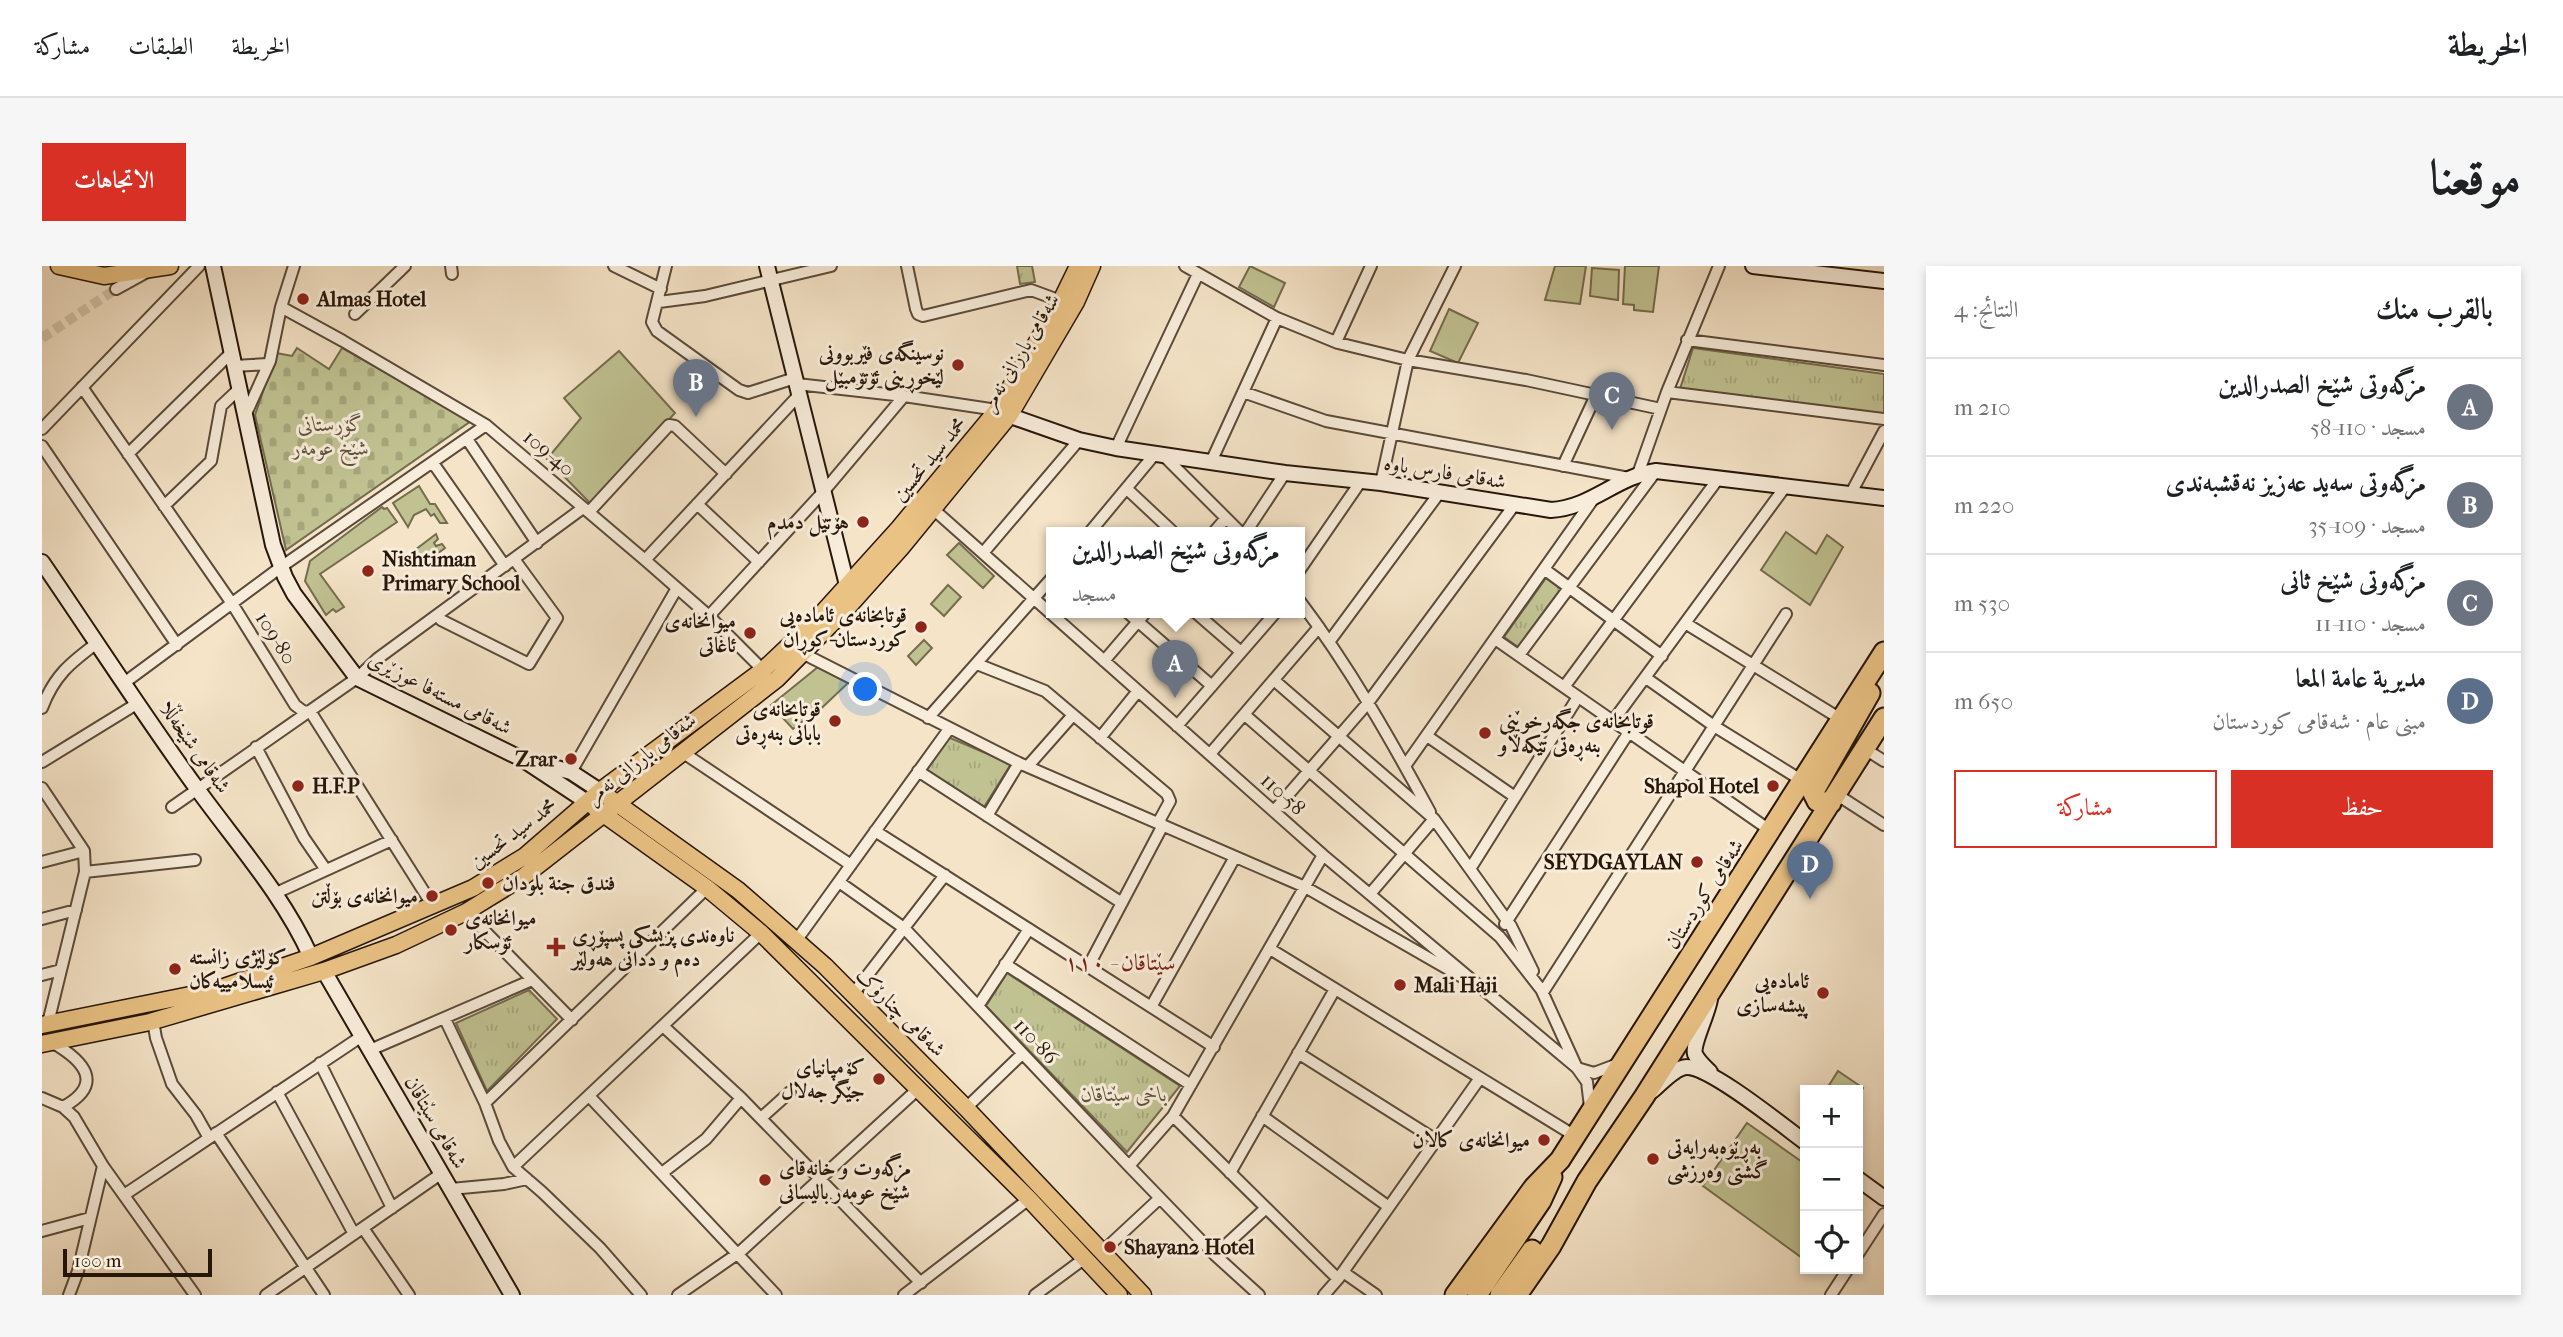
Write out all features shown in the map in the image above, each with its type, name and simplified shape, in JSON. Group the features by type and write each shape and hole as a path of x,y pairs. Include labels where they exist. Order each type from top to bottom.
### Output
{"highway":[{"name":"شەقامی کوردستان","path":"1477,1295 1541,1201 1560,1160 1775,825 1839,718 1884,652"},
{"path":"1833,799 1817,801 1813,793 1884,671"},
{"path":"1517,1295 1551,1246 1587,1181 1644,1097 1709,990 1884,718"},
{"path":"1775,825 1792,815 1800,819 1805,827 1791,858 1791,865"},
{"name":"شەقامی کوردستان","path":"1455,1295 1534,1187 1560,1160"},
{"path":"1500,1295 1550,1225 1587,1181"}],"main road":[{"path":"59,266 104,276 170,266"},
{"name":"شەقامی مستەفا عوزێری","path":"213,266 273,545 294,594 356,678 523,759 587,803"},
{"name":"محمد سید تحسین","path":"45,1024 215,990 311,957 473,888 504,870 600,791 763,670 814,622 1003,413 1078,266"},
{"name":"شەقامی بارزانی نەمر","path":"47,1043 153,1021 324,971 396,945 466,912 523,877 777,679 804,654 901,548 1003,413 1076,302 1092,266"},
{"path":"1753,266 1884,281"},
{"path":"769,273 848,585"},
{"name":"شەقامی فارس باوە","path":"1003,413 1079,440 1116,448 1562,509 1594,498 1633,476 1656,471 1884,498"},
{"name":"شەقامی شێخەڵڵا","path":"42,562 197,789 276,893 296,924 311,957"},
{"name":"شەقامی مستەفا عوزێری","path":"523,759 571,772 600,791"},
{"name":"شەقامی چنارۆک","path":"600,791 610,808 761,933 1029,1199 1116,1294"},
{"name":"شەقامی چنارۆک","path":"587,803 610,808 738,890 796,941 853,994 965,1108 1143,1295"},
{"name":"شەقامی سێتاقان","path":"324,971 512,1295"},
{"path":"1709,990 1709,1010 1695,1049 1697,1058 1713,1076 1800,1138"},
{"path":"1644,1097 1684,1067 1713,1076"},
{"path":"1863,1183 1884,1198"}],"street":[{"path":"42,429 199,266"},
{"path":"245,416 268,365 281,307 295,266"},
{"path":"355,314 405,266"},
{"path":"614,266 661,289"},
{"path":"666,266 653,322 657,331 740,390 748,393 797,386 904,396 1003,413"},
{"path":"659,302 705,296 769,273 831,266"},
{"path":"907,266 916,309 918,314 923,316 1031,290 1061,301"},
{"path":"1185,266 1277,318 1336,342 1408,360 1507,377 1661,409"},
{"path":"1336,342 1371,266"},
{"path":"1381,483 1408,360 1455,266"},
{"path":"1243,392 1326,421 1563,466 1633,476 1719,266"},
{"path":"117,289 153,268"},
{"path":"1116,448 1198,274"},
{"name":"109-40","path":"281,307 486,425 645,559 709,616 763,670"},
{"path":"1212,463 1277,318"},
{"path":"1687,340 1884,365"},
{"path":"128,454 233,359 268,365"},
{"path":"645,559 726,474 797,386"},
{"name":"109-80","path":"82,387 233,605 295,705 304,712 310,711 433,906"},
{"path":"164,506 211,461 221,406 239,389"},
{"path":"1667,392 1884,419"},
{"path":"1563,466 1596,395"},
{"path":"709,616 824,491 904,396"},
{"path":"124,683 281,567 486,425"},
{"path":"172,807 356,678 377,659 586,510 669,425 675,426 726,474"},
{"path":"1850,495 1884,431"},
{"path":"467,439 537,543"},
{"path":"983,554 1079,440"},
{"path":"42,446 177,645"},
{"path":"1097,527 1127,489 1159,455 1235,527"},
{"path":"433,463 557,618 528,664 441,620 438,615"},
{"path":"1519,655 1656,471"},
{"path":"1249,527 1285,473"},
{"path":"1564,687 1718,479"},
{"path":"1305,562 1361,481"},
{"path":"1613,721 1785,487"},
{"path":"1127,489 1168,527"},
{"path":"1329,642 1440,492"},
{"path":"1405,766 1594,498"},
{"path":"697,504 759,562"},
{"path":"1273,811 1367,704 1515,504"},
{"name":"110-58","path":"932,508 1046,609"},
{"path":"1218,527 1226,517"},
{"path":"1544,569 1662,656"},
{"path":"928,718 1046,585"},
{"path":"571,772 677,588"},
{"path":"1305,608 1329,642 1405,766 1434,819 1507,921 1577,1068 1600,1072 1624,1061"},
{"path":"1543,992 1786,614"},
{"name":"110-58","path":"1056,618 1323,855 1577,1068 1589,1088 1590,1114"},
{"path":"1104,661 1141,618"},
{"path":"1143,618 1212,686"},
{"path":"1202,618 1241,652"},
{"path":"1177,726 1271,618"},
{"path":"1685,623 1839,718"},
{"path":"1210,754 1319,627"},
{"path":"1495,639 1685,771 1775,825"},
{"path":"42,708 50,687 70,663 97,643"},
{"path":"804,654 949,729 1024,764 1305,887 1484,990"},
{"path":"977,664 1045,691 1169,796 1170,801 1160,824 1088,967"},
{"path":"42,676 50,687"},
{"path":"1646,678 1714,726 1801,780"},
{"path":"1275,681 1434,819"},
{"path":"1100,738 1138,691"},
{"path":"1470,869 1578,697"},
{"path":"42,762 138,702"},
{"path":"987,816 1024,764 1073,715"},
{"path":"1245,715 1496,933 1543,992"},
{"path":"796,941 949,729"},
{"path":"1496,933 1507,921 1629,732"},
{"path":"1427,736 1515,797"},
{"path":"256,747 304,838 326,870"},
{"path":"1865,749 1884,761"},
{"path":"682,752 850,865"},
{"path":"918,771 1122,903"},
{"path":"42,788 84,851 85,872 45,1024"},
{"path":"1833,799 1884,825"},
{"path":"1370,894 1434,819"},
{"path":"875,831 1214,1047"},
{"path":"276,893 392,841"},
{"path":"42,862 84,851"},
{"path":"1129,1166 1172,1116 1323,855"},
{"path":"1151,1007 1235,857"},
{"path":"85,872 195,860"},
{"path":"853,994 944,875"},
{"name":"110-86","path":"839,882 904,928 1215,1255 1259,1295"},
{"path":"485,1103 707,888"},
{"path":"42,919 76,910"},
{"path":"466,912 572,1020"},
{"path":"978,1006 1029,929"},
{"path":"513,1167 761,933"},
{"path":"1270,949 1575,1136"},
{"path":"1006,964 1191,1085"},
{"path":"42,975 61,970"},
{"path":"370,1050 532,980"},
{"path":"1230,1172 1335,989"},
{"path":"445,1019 513,1167 600,1248 641,1295"},
{"path":"153,1021 172,1084 213,1135 324,1295"},
{"path":"663,1026 741,1098 921,1283"},
{"path":"124,1195 362,1036"},
{"path":"47,1043 76,1058 85,1069 87,1078 81,1094 63,1107"},
{"path":"1298,1053 1436,1140"},
{"path":"965,1108 1022,1054"},
{"path":"320,1063 392,1208"},
{"path":"1324,1295 1479,1078"},
{"path":"678,1295 739,1252 918,1089"},
{"path":"761,1118 790,1092"},
{"path":"277,1093 358,1231 409,1295"},
{"path":"589,1096 739,1252 776,1295"},
{"path":"42,1098 63,1107 75,1117 103,1166 195,1295"},
{"path":"662,1173 706,1139 741,1098"},
{"path":"1172,1116 1266,1208 1340,1275 1376,1295"},
{"path":"1262,1116 1389,1207"},
{"path":"69,1295 78,1271 103,1166"},
{"path":"266,1295 442,1173"},
{"path":"451,1189 527,1179"},
{"path":"1102,1252 1160,1198"},
{"path":"904,1295 1029,1199"},
{"path":"1215,1255 1266,1208"},
{"path":"1863,1246 1884,1214"},
{"path":"42,1231 90,1218"},
{"path":"1035,1295 1085,1258"},
{"path":"1836,1293 1846,1274"}],"green space":[{"path":"1017,266 1032,266 1035,282 1020,284"},
{"path":"1250,266 1285,283 1274,307 1239,287"},
{"path":"1555,266 1586,266 1580,304 1545,300"},
{"path":"1625,266 1659,266 1653,312 1634,310 1634,305 1623,304"},
{"path":"1592,268 1619,270 1618,300 1590,296"},
{"path":"1449,309 1478,323 1458,363 1430,351"},
{"name":"گۆڕستانی شێخ عومەر","path":"297,348 329,369 342,348 471,421 286,550 255,415 276,353 292,356"},
{"path":"1693,348 1884,374 1884,415 1680,389"},
{"path":"619,351 675,413 590,503 547,459 581,418 564,398"},
{"path":"419,486 447,523 440,523 434,514 431,516 426,509 414,515 408,527 393,503"},
{"path":"382,507 387,508 397,522 320,574 344,607 336,612 333,609 326,615 305,581 310,561"},
{"path":"1786,532 1816,554 1827,535 1843,547 1810,605 1761,570"},
{"path":"436,534 438,539 434,543 436,546 442,544 445,548 424,563 415,550"},
{"path":"959,543 994,576 983,588 947,555"},
{"path":"1546,578 1561,589 1518,647 1504,637"},
{"path":"948,585 961,597 944,616 931,604"},
{"path":"924,640 932,648 916,665 908,656"},
{"path":"818,667 848,683 808,721 803,721 793,729 771,705"},
{"path":"948,737 1011,764 984,807 926,771"},
{"name":"باخی سێتاقان","path":"1007,973 1180,1086 1127,1152 986,1006"},
{"path":"529,990 557,1019 487,1091 456,1023"},
{"path":"1838,1071 1859,1085 1829,1085"},
{"path":"1747,1123 1800,1160 1800,1256 1703,1186"}],"tunnel":[{"path":"42,338 116,289"}],"place":[{"name":"Almas Hotel","path":"303,299"},
{"name":"نوسینگەی فێربوونی لێخوڕینی ئۆتۆمبێل","path":"958,365"},
{"name":"مزگەوتی سەید عەزیز نەقشبەندی","path":"696,417"},
{"name":"مزگەوتی شێخ ثانی","path":"1612,430"},
{"name":"هۆتێل دمدم","path":"863,522"},
{"name":"Nishtiman Primary School","path":"368,571"},
{"name":"قوتابخانەی ئامادەیی کوردستان-کوڕان","path":"921,627"},
{"name":"میوانخانەی ئاغاتی","path":"750,633"},
{"name":"مزگەوتی شێخ الصدرالدين","path":"1175,698"},
{"name":"قوتابخانەی بابانی بنەڕەتی","path":"835,721"},
{"name":"قوتابخانەی جگەرخوێنی بنەڕەتی تێکەڵاو","path":"1485,733"},
{"name":"Zrar","path":"571,759"},
{"name":"H.F.P","path":"298,786"},
{"name":"Shapol Hotel","path":"1773,786"},
{"name":"SEYDGAYLAN","path":"1697,862"},
{"name":"فندق جنة بلودان","path":"488,883"},
{"name":"میوانخانەی بۆڵتن","path":"432,896"},
{"name":"مدیریة عامة المعا","path":"1810,899"},
{"name":"میوانخانەی ئۆسکار","path":"451,930"},
{"name":"ناوەندی پزیشکی پسپۆڕی دەم و ددانی هەولێر","path":"556,947"},
{"name":"کۆلێژی زانستە ئیسلامییەکان","path":"175,969"},
{"name":"Mali Haji","path":"1400,985"},
{"name":"ئامادەیی پیشەسازی","path":"1823,993"},
{"name":"کۆمپانیای جێگر جەلال","path":"879,1079"},
{"name":"میوانخانەی کالان","path":"1544,1140"},
{"name":"بەڕێوەبەرایەتی گشتی وەرزشی","path":"1653,1159"},
{"name":"مزگەوت و خانەقای شێخ عومەر بالیسانی","path":"765,1180"},
{"name":"Shayan2 Hotel","path":"1110,1247"}],"district":[{"name":"سێتاقان - ١١٠","path":"1120,962"}]}
